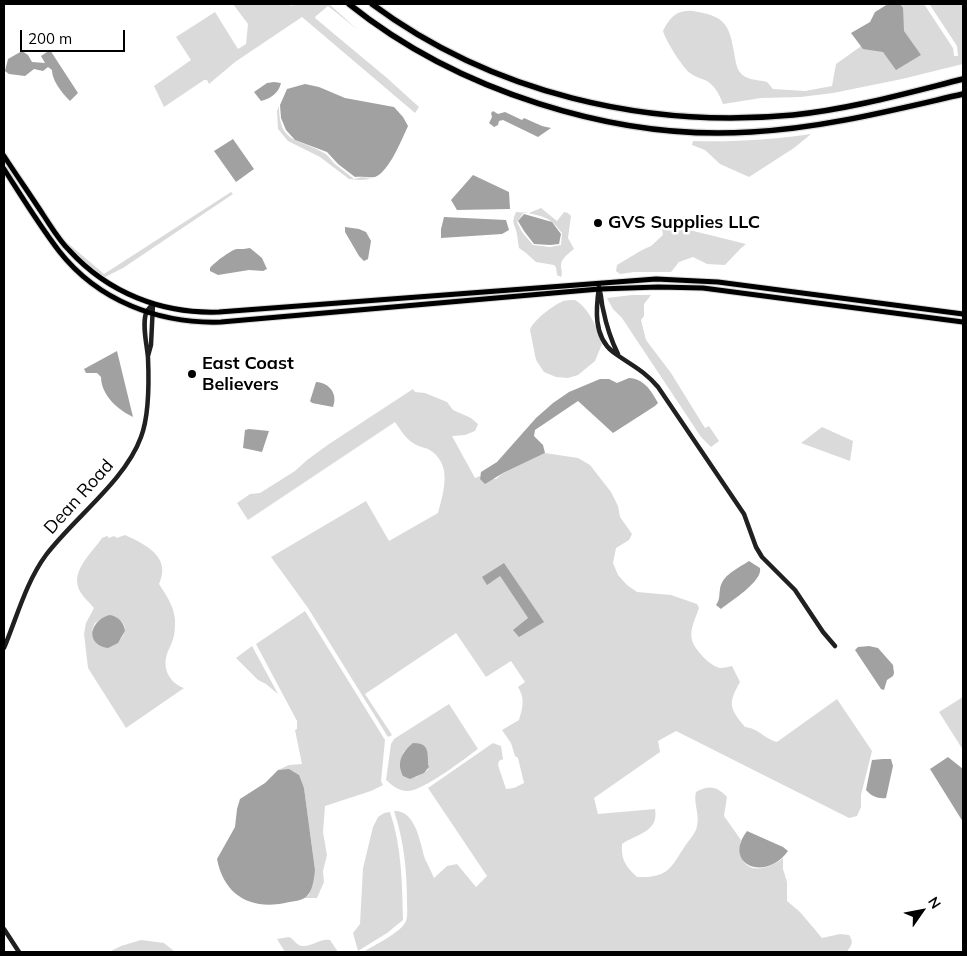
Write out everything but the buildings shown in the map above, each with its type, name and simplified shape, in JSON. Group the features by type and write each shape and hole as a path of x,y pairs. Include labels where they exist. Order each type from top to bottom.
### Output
{"highway":[{"path":"349,4 408,44 456,70 493,87 554,109 644,128 716,133 786,129 865,117 963,94"},
{"path":"372,4 435,44 493,71 551,92 607,106 673,116 728,118 795,114 861,103 963,80"}],"main road":[{"path":"4,156 68,250 86,268 128,294 153,304 177,310 198,312 281,308 656,279 702,281 963,315"},
{"path":"4,169 52,241 72,266 94,285 119,301 146,312 194,322 221,322 599,289 658,287 703,288 963,322"},
{"path":"44,229 60,239"},
{"path":"52,241 68,250"},
{"path":"265,318 271,312 281,308"},
{"path":"937,318 944,316 947,312"},
{"path":"953,320 963,315"}],"street":[{"path":"600,283 596,316 603,340 613,352 645,373 658,387 744,514 756,547 762,557 795,590 823,632 835,646"},
{"path":"599,289 602,294 602,308 618,354"},
{"path":"146,312 153,304"},
{"name":"Dean Road","path":"4,648 30,584 45,556 122,470 135,451 142,435 146,412 153,304"},
{"name":"Dean Road","path":"146,312 145,345 148,358"},
{"path":"4,929 19,952"}],"shaded area":[{"path":"233,4 288,4 292,6 293,4 329,4 358,30 328,6 315,18 419,107 415,113 302,17 235,62 209,84 207,80 204,80 164,107 154,86 191,60 176,37 215,12 238,49 246,44 248,24"},
{"path":"888,4 900,4 903,8 904,31 921,55 896,70 883,52 863,49 851,33 870,22 875,12"},
{"path":"897,4 924,4 953,48 954,56 958,56 957,46 930,5 963,4 963,64 833,93 801,97 761,98 723,104 711,84 687,70 671,47 663,31 671,18 682,11 693,11 711,15 718,18 727,27 737,67 742,74 748,78 767,82 773,89 805,91 832,86 836,64 895,22"},
{"path":"50,50 78,93 70,101 58,87 52,70 48,67 43,71 34,69 25,76 9,74 5,71 8,59 22,51 28,55 32,62 45,63 41,56"},
{"path":"267,83 281,83 276,93 268,99 261,101 254,92"},
{"path":"305,84 319,87 345,98 394,107 403,117 408,126 390,162 380,174 375,177 355,177 338,164 327,152 295,140 286,130 281,118 280,105 287,89"},
{"path":"279,106 283,128 292,138 325,154 354,179 363,177 371,179 361,180 349,179 320,157 288,141 278,129 277,111"},
{"path":"493,111 498,114 505,112 522,120 524,118 551,128 538,137 503,120 499,121 498,125 494,127 489,123"},
{"path":"811,134 794,148 749,177 720,164 705,150 692,145 693,141 752,140"},
{"path":"233,139 254,169 236,182 214,151"},
{"path":"473,175 509,192 510,209 457,210 451,200"},
{"path":"231,192 233,194 123,268 103,278 78,258 63,239 104,274"},
{"path":"541,208 557,221 564,212 571,216 568,238 574,249 562,261 561,277 557,275 554,265 536,262 519,248 513,222 516,212 524,213 517,222 522,232 533,245 550,247 561,245 562,233 553,223 546,218 529,213"},
{"path":"524,214 552,222 561,234 559,244 534,244 518,221"},
{"path":"444,217 506,220 509,230 502,234 441,238"},
{"path":"661,223 746,244 725,265 707,264 693,257 679,262 671,272 620,274 616,271 617,265 651,246 663,235"},
{"path":"345,227 366,232 371,241 368,259 364,261 359,256 345,232"},
{"path":"250,248 262,258 267,269 218,275 210,271 212,266 231,252 237,249"},
{"path":"651,295 644,304 644,316 641,320 646,340 671,373 705,428 709,426 719,441 711,447 701,437 607,298"},
{"path":"575,300 589,314 602,344 595,361 578,375 568,378 556,377 544,372 536,360 530,330 539,317 554,306 563,301"},
{"path":"117,351 133,417 111,401 104,390 101,377 97,373 86,373 84,369"},
{"path":"629,378 643,383 658,403 613,433 578,401 535,430 534,436 543,445 545,453 503,473 485,484 480,479 481,472 497,462 536,418 569,392 600,379 609,379 617,383"},
{"path":"316,382 325,384 332,390 334,394 333,407 310,401"},
{"path":"413,389 415,392 425,393 447,402 453,410 471,418 478,424 475,431 465,435 452,436 475,478 480,476 480,479 496,479 503,473 545,453 578,458 590,465 611,492 618,506 620,517 632,534 629,540 616,548 613,563 618,575 637,592 671,595 697,604 699,608 691,632 693,644 703,657 716,667 732,666 740,682 733,695 733,710 745,727 777,742 837,699 872,751 861,795 861,807 857,816 849,818 676,731 658,741 660,752 594,798 598,814 655,809 654,823 651,827 622,844 623,858 629,869 637,877 647,877 662,874 667,870 676,861 694,834 698,822 695,800 696,792 704,788 720,791 727,797 724,816 741,840 741,857 746,864 753,868 761,868 783,858 783,869 787,882 787,901 800,912 822,938 840,934 849,935 852,942 848,952 363,952 399,930 407,919 406,867 394,811 401,812 412,822 434,878 447,866 457,864 476,887 487,876 428,788 493,743 501,746 503,759 499,761 498,765 506,789 514,788 524,783 518,758 515,756 511,743 502,730 519,720 523,703 518,687 525,682 511,661 486,677 456,633 365,694 392,735 388,737 308,608 271,557 366,501 389,541 438,513 444,487 444,470 436,455 410,441 395,422 248,520 237,503 250,494 260,493 295,471 329,444","holes":["500,576 543,622 528,618"]},
{"path":"822,427 853,441 850,461 801,443"},
{"path":"245,430 269,431 262,452 243,448"},
{"path":"125,535 141,543 148,547 159,559 162,566 162,575 159,584 171,605 175,620 175,630 167,654 166,670 175,683 184,688 126,728 88,668 84,634 86,623 94,608 81,593 77,578 82,564 102,538 114,536 117,538","holes":["109,615 120,620 125,627 123,636 116,644 92,630 95,623"]},
{"path":"749,561 760,568 757,579 721,609 716,605 719,599 721,584 731,573"},
{"path":"504,563 544,622 519,637 513,630 528,618 500,576 487,585 482,577"},
{"path":"305,611 385,740 381,781 383,785 371,791 325,806 323,832 327,855 323,871 324,882 317,898 303,898 309,895 315,870 304,788 298,775 288,770 278,770 289,765 302,764 295,730 297,729 297,721 256,644"},
{"path":"109,615 120,620 125,631 118,643 108,648 96,643 92,633 97,623"},
{"path":"252,646 278,694 258,680 236,658"},
{"path":"869,646 878,648 893,665 893,676 887,680 884,690 881,689 855,650 858,647"},
{"path":"963,697 963,750 939,712"},
{"path":"449,704 478,749 422,787 406,791 397,788 386,780 391,744 394,739","holes":["404,751 427,761 429,764 428,770 416,777 401,773 400,765"]},
{"path":"413,743 426,747 429,767 424,773 410,779 403,776 400,762 403,754"},
{"path":"948,757 963,769 963,822 930,769"},
{"path":"891,759 893,766 886,798 875,797 866,790 872,760"},
{"path":"289,769 299,775 304,788 315,870 312,887 307,896 297,901 272,905 250,902 232,891 220,872 217,859 235,827 240,799 265,783 278,770"},
{"path":"390,812 399,852 403,920 387,933 358,951 353,933 360,924 363,868 373,827 378,817"},
{"path":"747,831 788,851 779,861 768,866 758,867 750,865 743,860 740,853 741,843"},
{"path":"289,937 302,946 330,940 338,952 285,952 277,939"},
{"path":"141,940 164,943 175,952 109,952"}],"place":[{"name":"GVS Supplies LLC","path":"598,223"},
{"name":"East Coast Believers","path":"192,374"}]}
